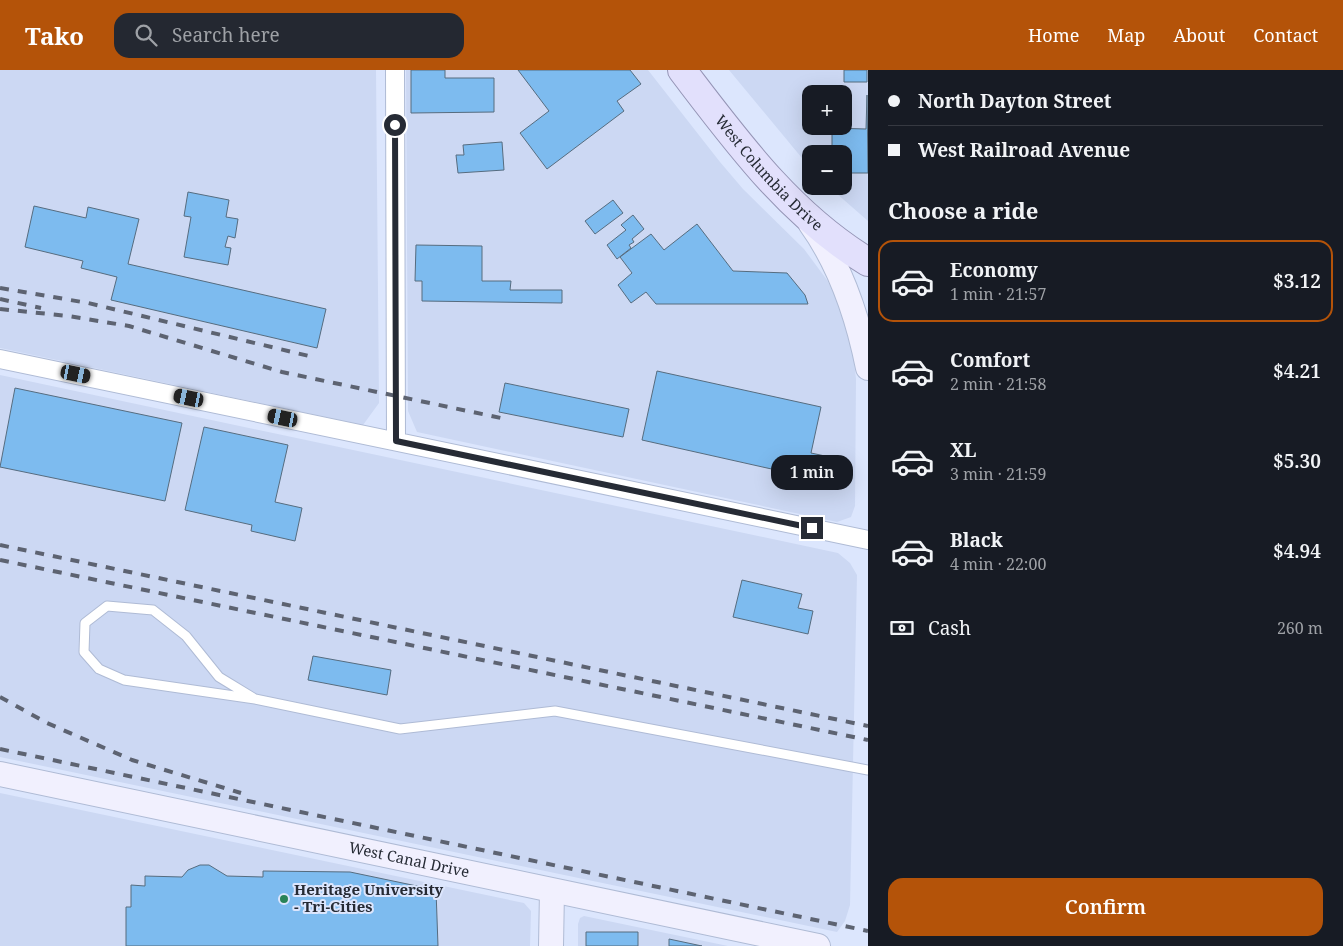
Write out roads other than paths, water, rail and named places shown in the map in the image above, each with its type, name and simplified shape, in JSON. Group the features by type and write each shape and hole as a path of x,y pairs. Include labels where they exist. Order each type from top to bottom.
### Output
{"main road":[{"name":"West Columbia Drive","path":"682,70 765,176 803,214 830,236 868,262"}],"street":[{"path":"395,70 396,441"},
{"path":"803,214 826,250 850,300 868,368"},
{"path":"0,359 868,540"},
{"name":"West Canal Drive","path":"0,774 818,946"},
{"path":"551,946 552,891"}],"lane":[{"path":"254,699 219,677 186,636 153,610 107,606 85,623 84,652 98,669 124,680 254,699 400,729 555,711 868,770"}],"railway":[{"path":"0,288 88,303 313,357"},
{"path":"0,299 41,308"},
{"path":"0,309 68,316 129,326 282,372 501,418"},
{"path":"0,545 868,726"},
{"path":"0,560 868,740"},
{"path":"0,697 47,723 132,760 241,793"},
{"path":"0,749 868,931"}],"place":[{"name":"Heritage University - Tri-Cities","path":"284,899"}]}
